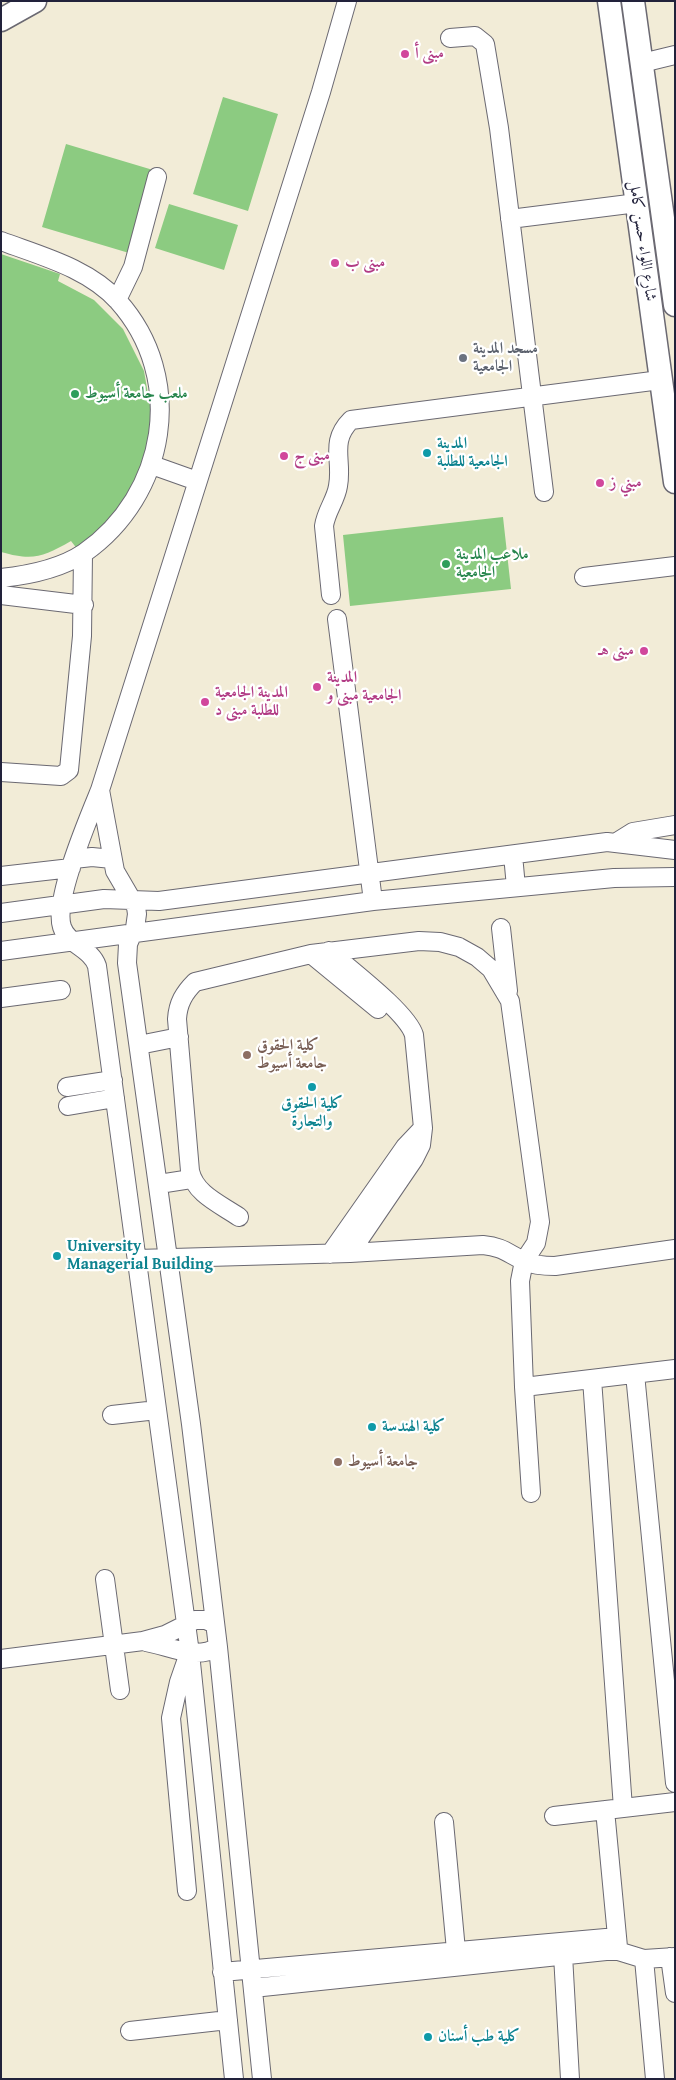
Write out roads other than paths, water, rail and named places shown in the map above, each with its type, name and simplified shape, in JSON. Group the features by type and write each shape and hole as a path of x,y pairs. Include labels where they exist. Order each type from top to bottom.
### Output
{"main road":[{"name":"شارع اللواء حسن كامل","path":"608,1 636,194 666,356 660,380 675,482"},
{"name":"شارع اللواء حسن كامل","path":"634,1 673,277 675,305"},
{"path":"1,20 28,4"},
{"path":"636,194 658,181"}],"street":[{"path":"234,2079 190,1653 97,966 93,957 72,941 61,926 61,906 72,863 100,790 321,92 347,1"},
{"path":"450,38 475,36 486,44 499,128 544,492"},
{"path":"642,63 675,55"},
{"path":"117,300 133,267 157,177"},
{"path":"510,219 636,194"},
{"path":"1,241 84,274 117,300 141,333 149,352 159,389 160,428 152,465 136,500 113,530 83,554 43,571 1,578"},
{"path":"331,595 324,526 340,477 337,445 346,425 352,420 660,380"},
{"path":"152,465 197,481"},
{"path":"1,772 62,776 68,770 84,605 83,554"},
{"path":"584,577 675,566"},
{"path":"1,595 84,605"},
{"path":"337,619 373,902"},
{"path":"100,790 112,859 120,881 136,907 137,921 127,948 127,964 170,1259 218,1647 262,2079"},
{"path":"617,842 633,832 675,825"},
{"path":"1,913 104,900 159,901 597,843 617,842 675,850"},
{"path":"644,847 646,877"},
{"path":"512,855 516,887"},
{"path":"1,876 72,863 92,857 112,859"},
{"path":"1,951 373,902 614,878 675,877"},
{"path":"501,928 540,1222 536,1243 524,1261 520,1281 531,1493"},
{"path":"239,1217 198,1190 192,1178 177,1019 180,1001 195,982 329,951 419,941 440,942 459,947 477,957 491,969 510,1001"},
{"path":"329,951 406,1020 414,1035 423,1128 421,1145 414,1158 350,1253"},
{"path":"311,954 384,1014 394,1019 406,1020"},
{"path":"1,998 61,990"},
{"path":"139,1045 179,1037"},
{"path":"67,1087 113,1080"},
{"path":"68,1106 115,1098"},
{"path":"330,1254 405,1147 423,1128"},
{"path":"159,1184 192,1178"},
{"path":"137,1259 330,1254 483,1245 508,1251 524,1261 536,1265 555,1266 675,1249"},
{"path":"524,1387 675,1369"},
{"path":"635,1374 675,1783"},
{"path":"592,1379 623,1808"},
{"path":"112,1415 157,1410"},
{"path":"105,1579 120,1690"},
{"path":"1,1659 143,1641 165,1635 200,1619 215,1624"},
{"path":"143,1641 190,1653 204,1653 218,1647"},
{"path":"187,1891 172,1718 179,1682 190,1653"},
{"path":"554,1816 675,1802"},
{"path":"605,1810 618,1944"},
{"path":"444,1822 456,1958"},
{"path":"222,1972 456,1958 563,1955 618,1944"},
{"path":"253,1988 456,1958 618,1944 644,1959 672,1957 675,1993"},
{"path":"563,1955 570,2079"},
{"path":"644,1959 655,2079"},
{"path":"130,2031 228,2020"}],"place":[{"name":"مبنى أ","path":"405,54"},
{"name":"مبنى ب","path":"335,263"},
{"name":"مسجد المدينة الجامعية","path":"463,358"},
{"name":"ملعب جامعة أسيوط","path":"75,394"},
{"name":"المدينة الجامعية للطلبة","path":"427,453"},
{"name":"مبنى ج","path":"284,456"},
{"name":"مبني ز","path":"600,483"},
{"name":"ملاعب المدينة الجامعية","path":"446,564"},
{"name":"مبنى هـ","path":"644,651"},
{"name":"المدينة الجامعية مبنى و","path":"317,687"},
{"name":"المدينة الجامعية للطلبة مبنى د","path":"205,702"},
{"name":"كلية الحقوق جامعة أسيوط","path":"247,1055"},
{"name":"كلية الحقوق والتجارة","path":"312,1087"},
{"name":"University Managerial Building","path":"57,1256"},
{"name":"كلية الهندسة","path":"372,1427"},
{"name":"جامعة أسيوط","path":"338,1462"},
{"name":"كلية طب أسنان","path":"428,2037"}]}
